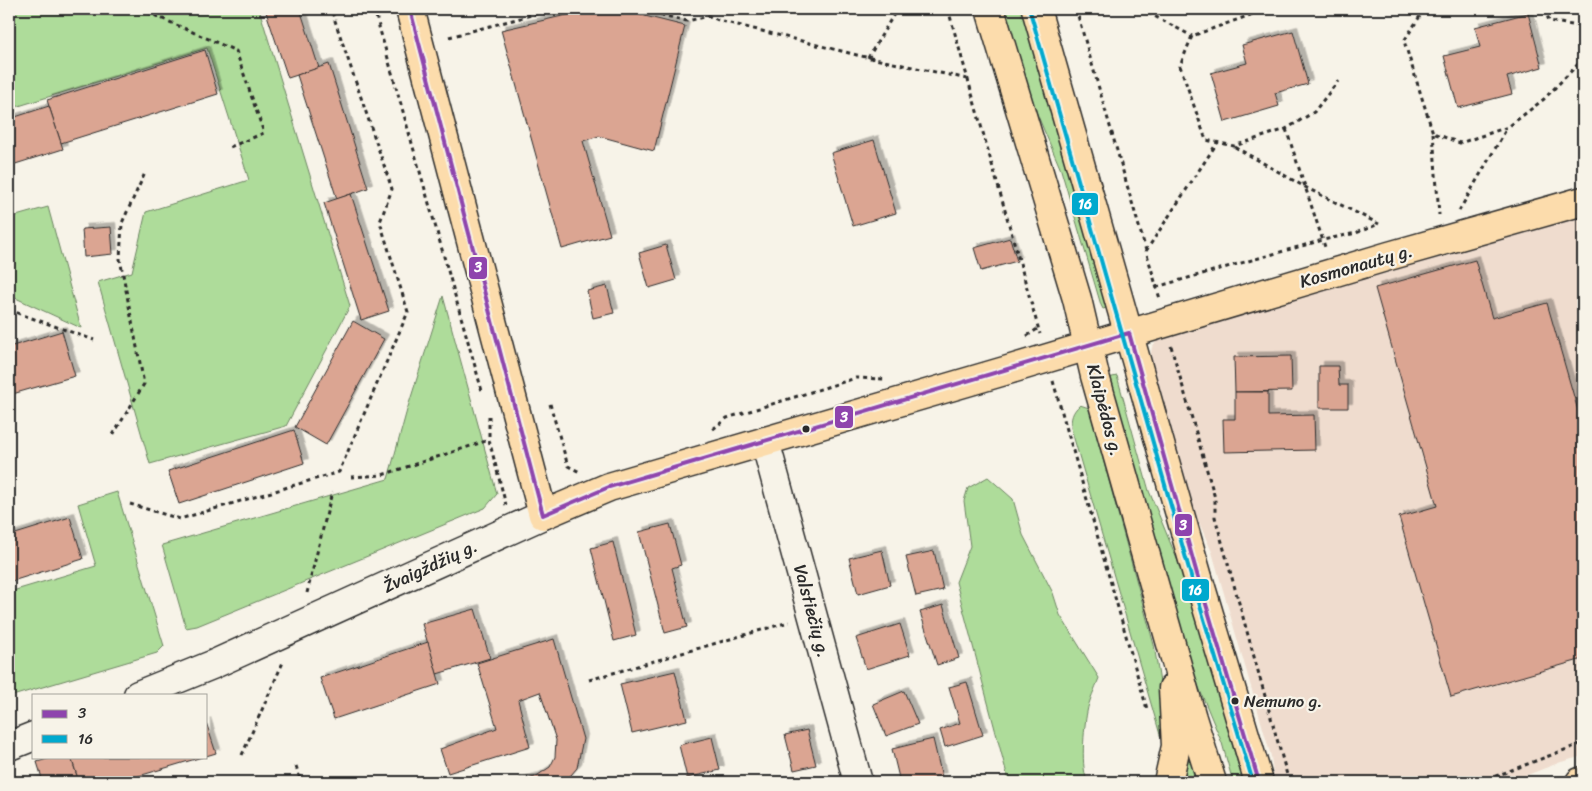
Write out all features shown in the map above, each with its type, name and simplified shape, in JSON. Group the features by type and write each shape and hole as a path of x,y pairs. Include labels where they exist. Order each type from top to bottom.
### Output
{"main road":[{"path":"410,9 543,515"},
{"name":"Klaipėdos g.","path":"990,9 1077,299 1095,376 1212,782"},
{"path":"1036,9 1197,574 1259,782"},
{"name":"Kosmonautų g.","path":"1129,333 1333,272 1583,201"},
{"name":"Žvaigždžių g.","path":"543,515 609,486 1129,333"},
{"path":"1168,782 1176,746 1170,639"}],"street":[{"name":"Valstiečių g.","path":"765,441 858,782"},
{"name":"Žvaigždžių g.","path":"140,694 229,657 543,515"},
{"path":"9,746 32,737"}],"path":[{"path":"140,9 236,51 264,134 230,147"},
{"path":"130,504 180,519 339,472 408,312 380,222 392,189 331,9"},
{"path":"374,9 484,397"},
{"path":"449,37 554,9"},
{"path":"637,9 687,21 709,16 718,20 868,58 968,79"},
{"path":"868,58 897,9"},
{"path":"948,9 1149,714"},
{"path":"1076,9 1153,277"},
{"path":"1142,9 1192,36 1267,9"},
{"path":"1421,9 1422,13 1404,41 1433,133 1441,241"},
{"path":"1545,9 1549,21 1583,28"},
{"path":"1156,287 1323,240 1356,233 1379,224 1305,187 1234,146 1206,140 1180,66 1192,36"},
{"path":"1433,133 1460,143 1508,127 1544,99 1583,59"},
{"path":"1234,146 1286,129 1314,112 1338,81"},
{"path":"1441,241 1508,127"},
{"path":"1286,129 1333,272"},
{"path":"1146,251 1217,143"},
{"path":"114,435 144,384 120,259 122,223 146,173"},
{"path":"9,310 94,340"},
{"path":"1018,340 1039,328"},
{"path":"1173,356 1215,498 1215,517 1289,782"},
{"path":"706,435 727,418 856,378 892,379"},
{"path":"550,404 568,466 580,472 589,470"},
{"path":"487,407 489,440 513,528"},
{"path":"351,477 382,475 489,440"},
{"path":"589,680 814,615"},
{"path":"1480,782 1583,743"},
{"path":"296,766 301,782"},
{"path":"360,782 368,780"}],"shaded area":[{"path":"1583,216 1583,756 1561,762 1509,782 1274,782 1271,756 1212,552 1190,502 1149,363 1152,347 1162,334 1319,288"}],"green space":[{"path":"9,9 259,9 350,306 286,426 150,464 98,282 132,272 146,212 249,180 207,48 9,109"},
{"path":"1003,9 1023,9 1107,304 1106,308 1103,309 1101,305 1061,170 1026,88"},
{"path":"48,207 81,328 9,295 9,218"},
{"path":"443,296 497,494 485,508 197,626 186,628 162,545 388,479 407,410"},
{"path":"1117,376 1149,491 1186,581 1243,782 1233,782 1222,743 1187,659 1108,378"},
{"path":"1080,405 1089,408 1154,645 1161,689 1163,745 1071,428 1072,415"},
{"path":"988,477 1013,499 1023,535 1053,593 1060,615 1099,678 1089,703 1085,728 1083,759 1088,782 1009,782 956,582 970,546 964,501 968,488"},
{"path":"117,492 164,646 157,653 9,697 9,592 96,566 78,504"},
{"path":"1189,754 1197,782 1184,782"}],"building":[{"path":"265,9 300,9 319,68 288,78"},
{"path":"593,9 617,9 685,26 654,151 599,136 583,141 610,235 562,249 501,30"},
{"path":"1528,13 1542,67 1507,77 1512,94 1458,108 1444,56 1480,47 1475,27"},
{"path":"1293,31 1308,84 1275,93 1279,106 1225,122 1211,73 1247,63 1242,45"},
{"path":"205,50 218,94 61,143 47,100"},
{"path":"329,64 368,188 337,199 297,75"},
{"path":"49,106 63,149 9,166 9,119"},
{"path":"874,140 896,213 853,226 831,153"},
{"path":"351,194 389,311 361,320 324,203"},
{"path":"111,227 113,254 84,257 82,229"},
{"path":"1010,238 1017,261 981,271 974,248"},
{"path":"666,245 676,280 649,288 639,253"},
{"path":"1475,260 1492,318 1547,303 1583,428 1583,659 1451,697 1399,517 1437,506 1375,288"},
{"path":"607,286 614,313 593,318 587,291"},
{"path":"353,321 384,339 326,445 295,427"},
{"path":"62,331 75,376 9,395 9,347"},
{"path":"1291,356 1292,391 1235,392 1234,357"},
{"path":"1319,366 1338,366 1339,385 1348,385 1348,408 1319,408"},
{"path":"1235,392 1268,392 1268,416 1314,415 1315,450 1224,452 1223,419 1235,419"},
{"path":"294,430 304,463 179,504 168,471"},
{"path":"70,517 83,559 9,582 9,536"},
{"path":"670,524 681,565 672,568 687,627 665,633 639,532"},
{"path":"613,542 636,635 614,641 591,548"},
{"path":"882,550 890,585 858,594 849,558"},
{"path":"934,551 943,590 916,596 906,557"},
{"path":"943,605 959,658 937,665 920,612"},
{"path":"475,609 490,658 437,674 422,624"},
{"path":"900,624 910,655 866,669 856,638"},
{"path":"554,639 583,739 577,768 565,782 515,782 535,777 550,767 555,757 556,740 540,692 518,700 530,747 448,773 440,749 497,728 477,663"},
{"path":"428,642 440,684 334,719 320,678"},
{"path":"675,671 687,720 632,733 620,684"},
{"path":"967,682 983,735 945,747 940,730 960,723 949,687"},
{"path":"904,691 918,724 886,736 873,704"},
{"path":"208,728 216,753 208,755"},
{"path":"807,730 816,765 794,770 785,735"},
{"path":"712,737 720,770 687,778 679,745"},
{"path":"933,739 942,777 919,782 900,782 892,749"},
{"path":"51,758 71,758 79,782 30,782 42,778 37,762"},
{"path":"71,758 199,758 119,782 79,782"}],"transit line":[{"name":"3","path":"410,9 543,515 609,487 1129,333 1197,574 1259,782"},
{"name":"16","path":"1030,11 1191,576 1253,782"}],"place":[{"name":"Nemuno g.","path":"1235,701"}]}
